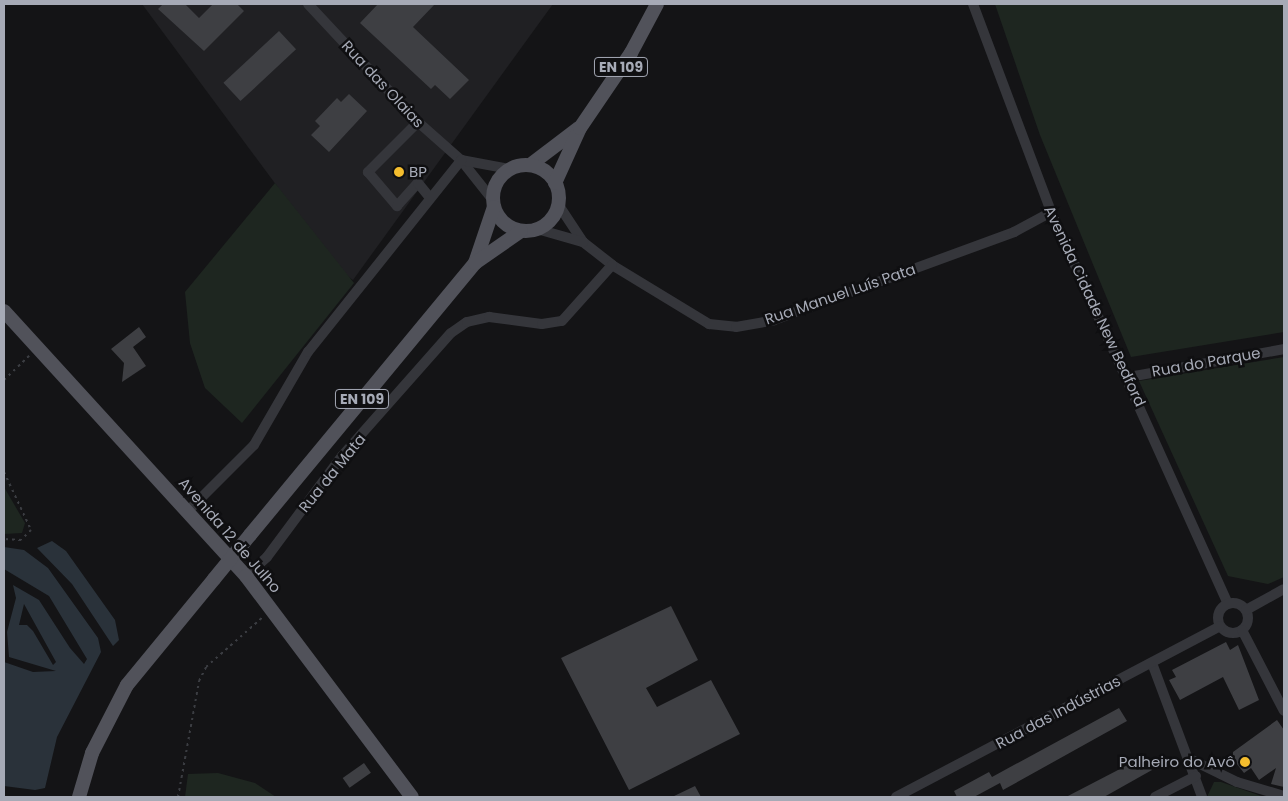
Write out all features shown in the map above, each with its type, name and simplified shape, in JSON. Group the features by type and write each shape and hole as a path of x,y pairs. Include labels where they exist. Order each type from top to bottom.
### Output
{"main road":[{"name":"EN 109","path":"580,128 631,53 657,4"},
{"path":"475,263 493,203 497,182 510,169 530,166 580,128"},
{"path":"475,263 521,231 537,229 554,215 558,204 555,183 580,128"},
{"path":"530,166 555,183"},
{"path":"493,203 504,223 521,231"},
{"name":"EN 109","path":"80,797 92,753 127,685 475,263"},
{"name":"Avenida 12 de Julho","path":"4,311 188,510 246,576 412,797"}],"street":[{"name":"Rua das Olaias","path":"308,4 418,122 461,160 493,203"},
{"name":"Avenida Cidade New Bedford","path":"972,4 1051,212 1129,377 1228,604"},
{"path":"418,122 368,172 397,206 418,183 430,198"},
{"path":"188,510 254,445 308,352 461,160 510,169"},
{"path":"558,204 583,242"},
{"name":"Rua Manuel Luís Pata","path":"583,242 612,265 708,324 736,327 774,320 968,249 1051,212"},
{"path":"537,229 583,242"},
{"name":"Rua da Mata","path":"246,576 267,558 342,456 451,333 467,322 489,317 542,324 562,321 612,265"},
{"name":"Rua do Parque","path":"1129,377 1284,349"},
{"path":"1246,610 1248,618 1242,630 1233,633 1220,626 1218,613 1228,604 1246,610 1284,589"},
{"name":"Rua das Indústrias","path":"896,797 1220,626"},
{"path":"1242,630 1284,711"},
{"path":"1152,663 1192,760 1202,797"},
{"path":"1192,760 1237,782 1284,796"},
{"path":"1155,797 1196,776"}],"path":[{"path":"4,380 38,348"},
{"path":"4,472 31,530 21,540 4,539"},
{"path":"178,797 199,681 217,657 272,610"}],"shaded area":[{"path":"142,4 553,4 353,280 340,271"},
{"path":"995,4 1284,4 1284,332 1131,357 1040,135"},
{"path":"275,183 354,283 242,423 205,388 190,343 185,292"},
{"path":"1284,357 1284,577 1268,584 1228,576 1139,381"},
{"path":"4,487 25,523 22,533 4,534"},
{"path":"52,541 66,551 115,620 119,640 113,646 72,584 37,548"},
{"path":"4,547 24,550 48,568 98,638 101,652 57,737 45,788 35,790 4,786 4,662 33,672 56,671 9,657 7,632 16,598 13,585 39,600 70,648 84,664 87,659 49,596 4,569","holes":["24,604 56,662 53,665 33,631 27,625 19,625"]},
{"path":"218,773 255,783 276,797 185,797 188,774"},
{"path":"1214,782 1221,782 1264,797 1207,797"}],"building":[{"path":"163,4 185,4 199,18 213,4 237,4 244,11 204,51 158,9"},
{"path":"378,4 435,4 413,27 469,80 450,99 435,85 431,89 360,23"},
{"path":"279,31 296,49 240,101 223,83"},
{"path":"349,94 367,111 329,152 311,135 320,126 315,121 337,98 341,102"},
{"path":"139,327 146,337 133,347 146,366 122,382 124,363 111,349"},
{"path":"671,606 698,660 646,688 657,707 711,680 740,734 629,790 561,658"},
{"path":"1226,642 1230,650 1238,645 1259,700 1239,710 1223,677 1180,700 1169,680 1176,677 1172,670"},
{"path":"1119,708 1127,721 1003,790 1000,783 974,797 957,797 954,791 989,772 992,777"},
{"path":"1277,720 1284,730 1284,787 1271,784 1276,768 1259,780 1251,768 1244,773 1233,759 1233,752"},
{"path":"1145,756 1152,770 1104,797 1066,797"},
{"path":"364,763 371,773 350,788 343,778"},
{"path":"695,786 701,797 672,797"}],"place":[{"name":"BP","path":"399,172"},
{"name":"Palheiro do Avô","path":"1245,762"}]}
